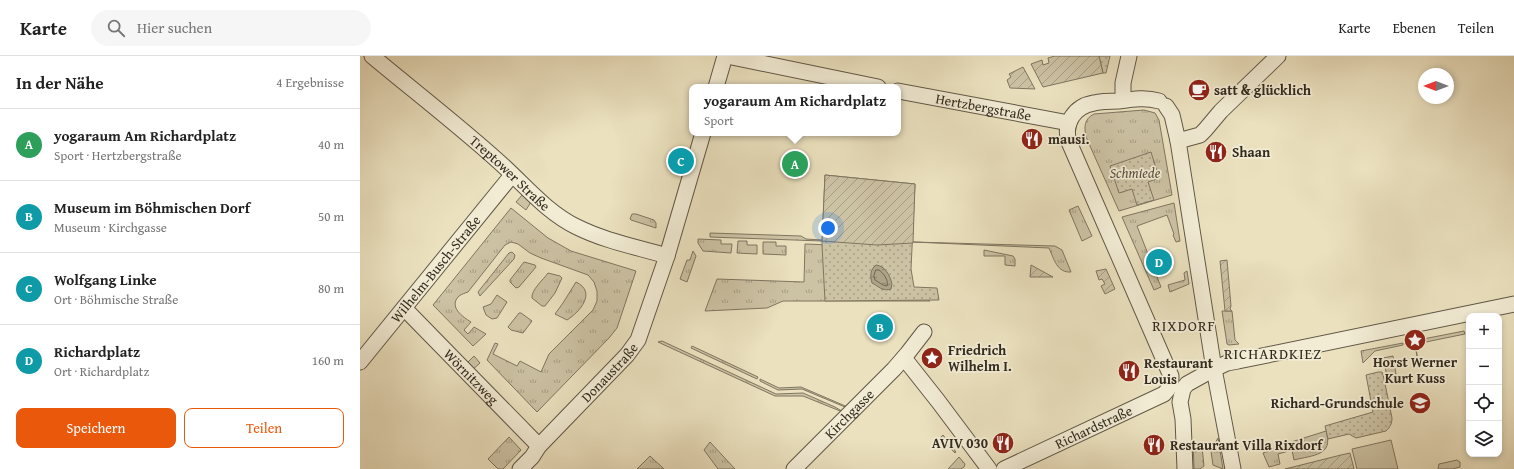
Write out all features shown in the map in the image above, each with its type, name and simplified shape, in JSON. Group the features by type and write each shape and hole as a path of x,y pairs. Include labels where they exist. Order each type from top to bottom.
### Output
{"street":[{"name":"Treptower Straße","path":"372,56 497,160 557,214 576,227 598,236 667,256"},
{"path":"717,84 726,56 863,84"},
{"path":"1123,100 1123,82 1129,56"},
{"path":"1178,141 1200,135 1221,111 1278,56"},
{"name":"Hertzbergstraße","path":"901,92 1069,123"},
{"path":"1069,123 1072,116 1086,105 1094,102 1146,98 1163,103 1172,115 1178,141 1214,369 1233,469"},
{"name":"Richardstraße","path":"1004,469 1164,394 1169,390 1171,384 1171,376 1069,142 1067,132 1069,123"},
{"name":"Donaustraße","path":"520,469 532,457 539,446 633,348 638,340 667,256 702,136"},
{"name":"Wilhelm-Busch-Straße","path":"360,362 512,175"},
{"path":"1185,469 1183,419 1180,402 1183,389 1187,384 1214,369 1228,363 1514,304"},
{"name":"Wörnitzweg","path":"404,308 539,446"},
{"name":"Kirchgasse","path":"794,469 904,358 924,332"},
{"path":"904,358 989,469"}],"green space":[{"path":"1055,56 1099,56 1103,73 1043,87 1031,64 1042,60 1043,65 1049,63 1048,58"},
{"path":"1099,56 1110,56 1106,73 1103,73"},
{"path":"1023,67 1035,89 1010,88 1007,80 1011,77 1009,74"},
{"path":"1144,110 1155,113 1159,120 1172,195 1119,211 1086,137 1086,124 1088,118 1094,114"},
{"name":"Schmiede","path":"1151,152 1159,178 1148,182 1154,200 1137,205 1132,189 1119,193 1110,166"},
{"path":"825,175 915,184 911,269 914,287 937,288 939,300 825,301 822,245"},
{"path":"825,175 915,184 913,243 877,245 822,241"},
{"path":"523,194 531,202 526,210 516,202"},
{"path":"1174,203 1180,241 1176,242 1167,215 1137,226 1161,287 1154,290 1122,217"},
{"path":"1078,206 1092,236 1082,241 1069,210"},
{"path":"511,208 548,238 571,251 636,271 617,328 537,412 487,360 495,343 498,344 493,354 517,366 520,361 541,372 549,354 593,310 597,301 597,291 594,282 588,275 541,258 530,253 518,244 511,242 505,245 468,292 459,296 456,300 455,304 458,311 471,322 464,330 468,334 474,327 486,334 473,346 433,305"},
{"path":"632,214 654,220 656,223 656,228 631,220"},
{"path":"710,233 801,236 806,239 822,241 710,237"},
{"path":"698,239 721,240 721,244 732,244 731,253 703,251 698,243"},
{"path":"738,241 747,241 747,245 757,245 757,254 737,253"},
{"path":"763,242 776,242 776,246 786,246 786,255 763,254"},
{"path":"913,242 1055,246 1062,250 1071,272 1066,272 1059,268 1054,261 1049,248"},
{"path":"805,244 832,245 930,301 783,301 767,308 705,311 717,279 804,282"},
{"path":"984,250 1013,256 1015,259 1015,266 1005,265 1005,256 984,256"},
{"path":"693,251 696,256 687,282 680,279 687,260 690,260"},
{"path":"512,252 515,255 514,259 480,296 478,292 509,253"},
{"path":"1227,260 1230,309 1232,311 1225,311 1220,261"},
{"path":"524,262 535,265 536,267 519,287 516,288 510,280"},
{"path":"1031,265 1053,277 1030,277"},
{"path":"1106,269 1115,289 1105,294 1101,286 1105,284 1102,279 1099,280 1096,271"},
{"path":"1187,271 1189,284 1170,292 1168,285 1185,280 1184,273"},
{"path":"548,273 560,276 562,278 555,293 545,306 542,306 532,298 532,295 535,288"},
{"path":"576,282 582,286 586,296 581,307 567,320 555,314"},
{"path":"497,295 507,302 497,318 492,319 486,315 483,307 491,304"},
{"path":"1222,311 1232,311 1235,340 1239,344 1227,344"},
{"path":"519,313 532,321 523,333 511,330 508,327"},
{"path":"1464,331 1465,334 1416,344 1417,356 1413,341"},
{"path":"662,341 776,394 803,393 845,413 803,396 775,396 658,342"},
{"path":"1403,343 1403,345 1375,351 1363,363 1361,351"},
{"path":"692,346 758,377 757,379 691,348"},
{"path":"474,356 480,363 471,371 465,365"},
{"path":"1393,356 1396,374 1387,376 1383,358"},
{"path":"1382,372 1383,374 1392,418 1389,428 1386,431 1356,438 1349,434 1328,439 1325,426 1373,412 1366,375"},
{"path":"760,379 779,388 801,387 850,408 802,389 778,390 760,381"},
{"path":"1326,431 1328,439 1327,445 1320,453 1294,460 1292,450 1278,454 1280,464 1269,467 1263,453 1285,444"},
{"path":"943,435 956,452 955,453 940,438"},
{"path":"509,437 521,450 503,469 498,469 488,459"},
{"path":"1218,438 1223,469 1213,465 1210,445 1215,443"},
{"path":"1391,440 1398,469 1357,469 1352,449"},
{"path":"1193,441 1202,447 1204,466 1200,469 1194,469"},
{"path":"710,442 735,469 718,469 704,450"},
{"path":"1350,453 1354,469 1285,469 1341,455"},
{"path":"650,456 664,469 637,469"},
{"path":"959,457 965,464 964,467 961,469 948,469"},
{"path":"1457,460 1460,462 1460,467 1453,469 1438,469 1439,464"}],"water":[{"path":"876,265 882,267 890,277 892,284 891,289 883,289 872,283 871,273"}],"place":[{"name":"satt & glücklich","path":"1199,90"},
{"name":"mausi.","path":"1032,139"},
{"name":"Shaan","path":"1216,152"},
{"name":"Wolfgang Linke","path":"681,161"},
{"name":"yogaraum Am Richardplatz","path":"795,164"},
{"name":"Richardplatz","path":"1159,262"},
{"name":"Museum im Böhmischen Dorf","path":"880,327"},
{"name":"Horst Werner Kurt Kuss","path":"1415,340"},
{"name":"Friedrich Wilhelm I.","path":"932,358"},
{"name":"Restaurant Louis","path":"1129,371"},
{"name":"Richard-Grundschule","path":"1420,403"},
{"name":"AVIV 030","path":"1003,443"},
{"name":"Restaurant Villa Rixdorf","path":"1154,445"}],"district":[{"name":"RIXDORF","path":"1184,325"},
{"name":"RICHARDKIEZ","path":"1273,353"}]}
